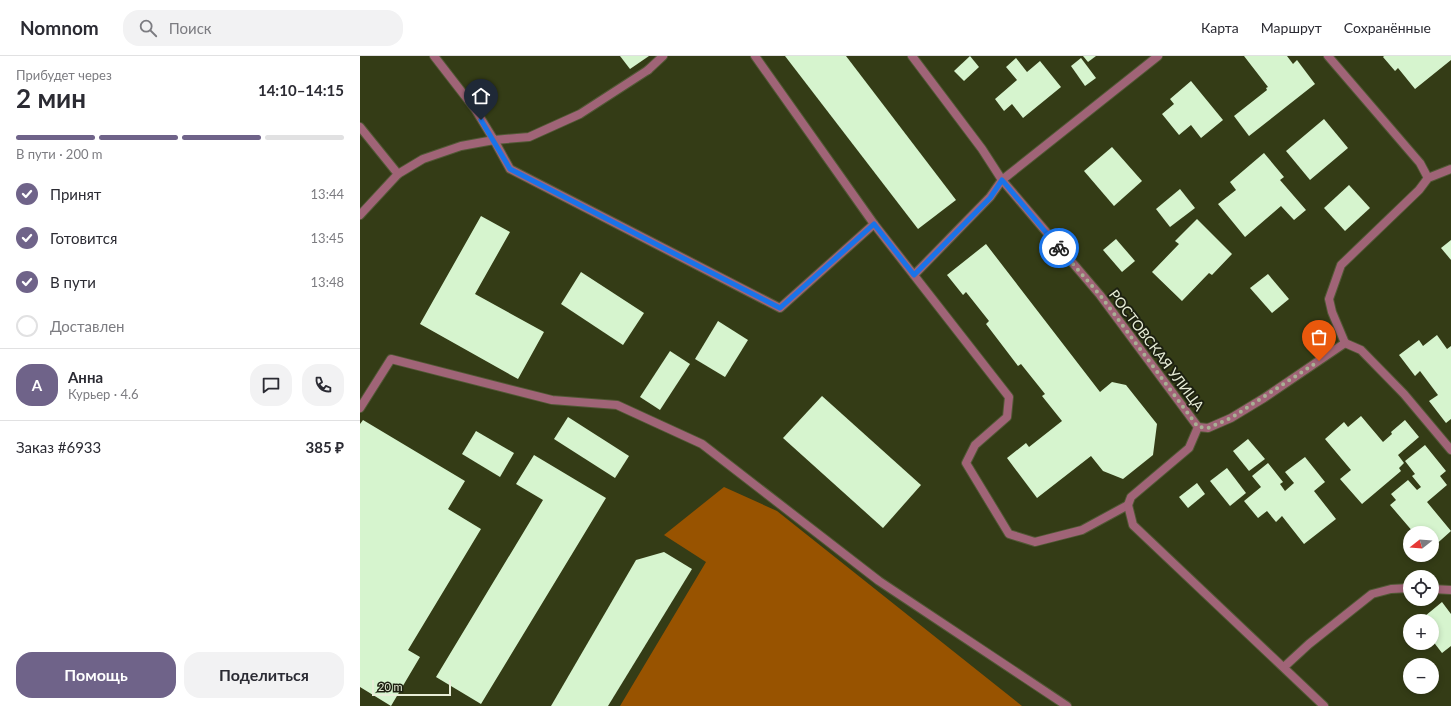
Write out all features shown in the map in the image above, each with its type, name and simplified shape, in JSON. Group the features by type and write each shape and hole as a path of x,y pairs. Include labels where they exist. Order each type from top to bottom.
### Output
{"street":[{"path":"434,56 475,109 510,169 780,308 874,224"},
{"path":"360,215 398,174 422,159 461,146 494,140 529,137 580,114 648,70 663,56"},
{"path":"755,56 874,224 1009,397 1007,417 975,445 966,463 1009,534 1035,542 1082,530 1128,505 1133,525 1324,706"},
{"name":"РОСТОВСКАЯ УЛИЦА","path":"912,56 982,149 1002,180 1100,295 1198,427 1189,448 1131,497 1128,505"},
{"path":"914,275 990,198 1002,180 1158,56"},
{"path":"1328,56 1420,163 1428,178"},
{"path":"360,127 398,174"},
{"path":"1451,169 1428,178 1419,190 1341,266 1329,299 1332,312 1345,343 1361,350 1404,394 1451,450"},
{"path":"1198,427 1208,428 1231,418 1264,398 1345,343"},
{"path":"360,408 390,359 552,400 617,405 702,444 879,581 1067,706"},
{"path":"1284,668 1309,644 1372,594 1391,589 1403,588"},
{"path":"1439,589 1451,590"}],"shaded area":[{"path":"724,487 777,511 1022,706 620,706 706,562 664,535"}],"building":[{"path":"620,56 649,56 630,69"},
{"path":"785,56 846,56 956,200 918,229"},
{"path":"970,56 979,67 964,81 954,71"},
{"path":"1083,56 1096,56 1088,62"},
{"path":"1244,56 1287,56 1293,64 1297,60 1315,84 1249,136 1234,116 1267,90 1266,88 1268,87"},
{"path":"1451,56 1451,60 1415,89 1398,68 1395,71 1383,57"},
{"path":"1016,58 1027,72 1040,61 1061,87 1023,118 1012,104 1004,111 995,99 1017,80 1006,67"},
{"path":"1081,58 1096,78 1085,86 1071,66"},
{"path":"1191,81 1223,120 1201,138 1191,125 1179,135 1162,114 1174,104 1170,99"},
{"path":"1324,119 1348,148 1310,180 1286,151"},
{"path":"1112,147 1142,181 1114,206 1084,171"},
{"path":"1264,153 1284,177 1280,180 1306,210 1294,220 1281,206 1245,237 1218,204 1236,190 1230,182"},
{"path":"1349,185 1370,208 1345,231 1324,208"},
{"path":"1180,189 1195,208 1170,227 1156,209"},
{"path":"481,216 510,232 475,294 544,332 518,379 420,324"},
{"path":"1197,219 1232,254 1212,275 1209,273 1182,301 1152,272 1179,244 1175,241"},
{"path":"1116,239 1135,261 1122,272 1103,250"},
{"path":"1451,240 1451,260 1441,248"},
{"path":"986,244 1100,392 1112,382 1126,385 1157,424 1153,455 1123,479 1103,471 1091,456 1037,498 1007,458 1026,443 1029,447 1062,421 1042,396 1045,394 1021,364 1018,366 986,324 989,321 966,292 963,295 947,275"},
{"path":"581,272 644,313 623,345 561,304"},
{"path":"1268,274 1289,299 1272,313 1250,288"},
{"path":"718,321 748,340 725,377 695,359"},
{"path":"1437,335 1447,349 1451,346 1451,419 1446,423 1429,401 1438,395 1420,371 1415,376 1399,355 1419,340 1423,346"},
{"path":"670,351 690,364 660,410 640,397"},
{"path":"822,396 921,485 883,528 783,438"},
{"path":"1361,416 1383,442 1392,434 1391,432 1405,420 1419,437 1398,455 1404,463 1399,468 1401,471 1362,504 1340,479 1351,470 1325,439 1344,422 1348,427"},
{"path":"568,417 629,456 615,478 554,439"},
{"path":"363,420 465,481 448,509 481,529 408,650 420,657 391,706 360,687 360,424"},
{"path":"476,431 514,453 500,477 462,454"},
{"path":"1248,439 1265,459 1249,471 1233,451"},
{"path":"1425,445 1446,471 1440,476 1447,485 1427,502 1451,531 1439,542 1439,526 1408,526 1390,505 1396,500 1391,494 1408,480 1417,490 1421,487 1412,476 1415,474 1405,461"},
{"path":"534,455 606,498 481,704 436,677 543,500 516,484"},
{"path":"1305,457 1325,482 1314,491 1336,519 1304,544 1282,516 1276,522 1267,511 1258,518 1244,501 1261,487 1252,476 1268,463 1283,482 1280,484 1285,491 1294,483 1285,472"},
{"path":"1227,468 1246,493 1230,506 1210,481"},
{"path":"1197,483 1205,494 1188,508 1179,497"},
{"path":"664,552 692,569 608,706 551,706 636,560"},
{"path":"1442,602 1451,614 1451,646 1442,653 1439,649 1439,614 1427,614"}],"way so far":[{"path":"1059,248 1100,295 1198,427 1208,428 1231,418 1319,361"}],"route":[{"path":"481,120 510,169 780,308 874,224 914,275 990,198 1002,180 1059,248"}]}
